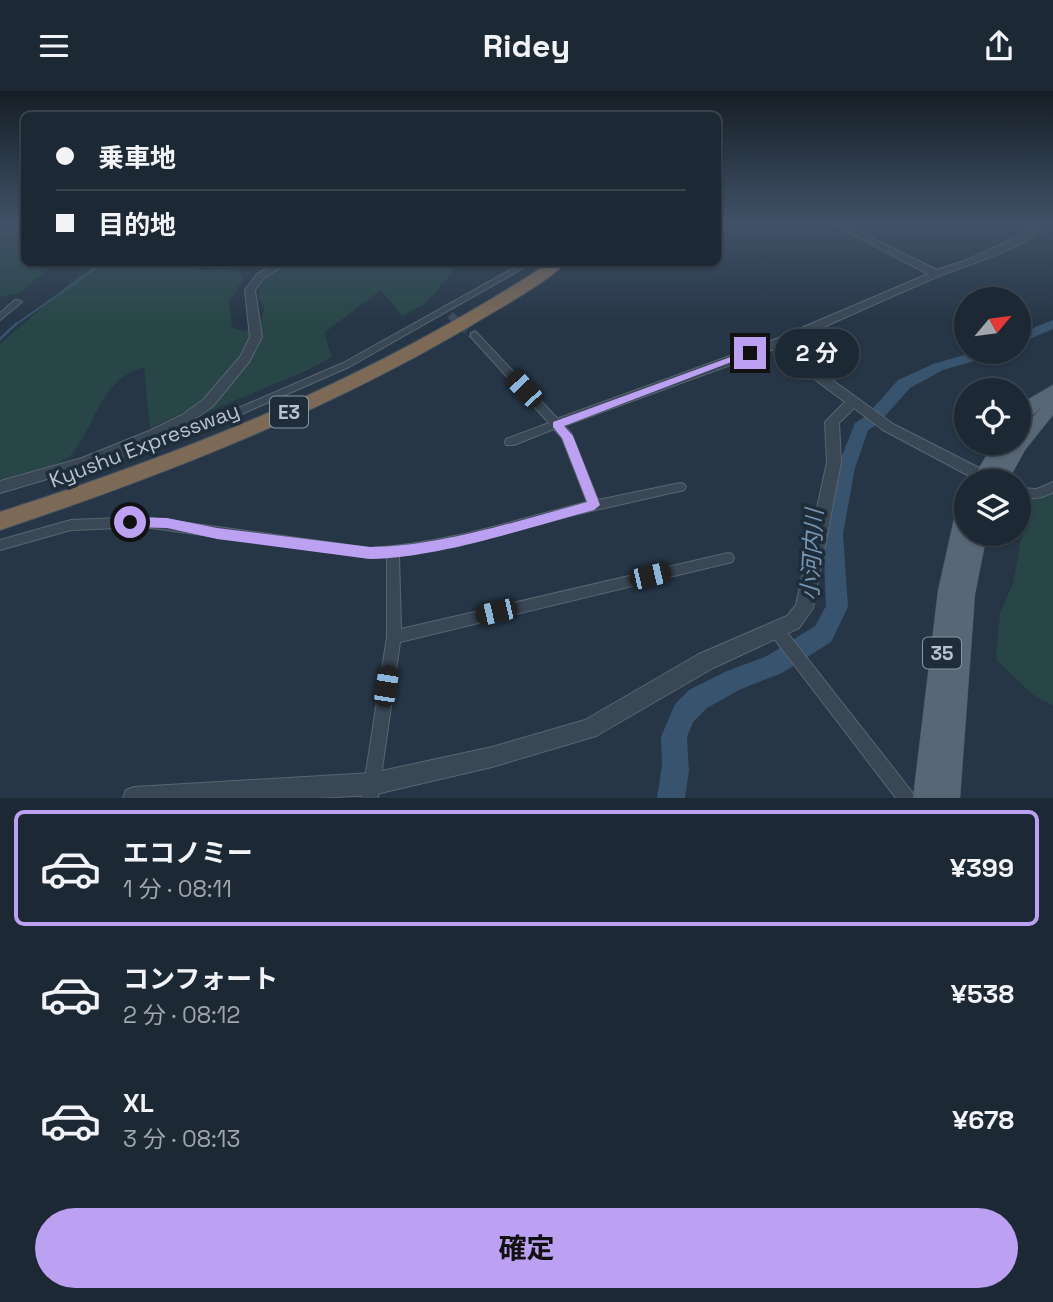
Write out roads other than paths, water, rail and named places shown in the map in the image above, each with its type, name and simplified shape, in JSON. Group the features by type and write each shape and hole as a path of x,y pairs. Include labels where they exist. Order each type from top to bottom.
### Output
{"highway":[{"name":"Kyushu Expressway","path":"0,509 144,460 313,391 440,327 538,266"},
{"name":"Kyushu Expressway","path":"0,521 208,447 339,390 444,335 553,266"}],"main road":[{"path":"1031,406 1053,390"},
{"path":"998,469 1053,404"},
{"name":"35","path":"927,798 949,591 958,546"},
{"name":"35","path":"946,798 964,594 974,546"}],"street":[{"path":"902,257 936,274"},
{"path":"510,442 775,344 979,257"},
{"path":"86,462 155,434 187,418 208,403 245,359 256,337 250,290 267,270 277,266"},
{"path":"0,487 166,439 240,411 346,365 447,313 523,266"},
{"path":"0,317 18,302"},
{"path":"474,335 567,436 594,505"},
{"path":"775,344 888,427 967,469"},
{"path":"134,798 371,791 589,729 706,661 781,636 804,608 834,462 832,422 856,405"},
{"path":"1031,495 1045,493 1053,486"},
{"path":"0,545 71,525 144,521 345,550 393,553 680,487"},
{"path":"371,791 394,636 393,553"},
{"path":"394,636 728,558"},
{"path":"781,636 906,798"}],"waterway":[{"path":"15,325 99,266"},
{"path":"0,339 17,323"},
{"name":"小河内川","path":"1031,334 1053,324"},
{"name":"小河内川","path":"671,798 673,773 676,771 674,737 684,713 698,699 735,679 774,665 823,634 837,607 833,534 846,468 861,427 872,420 904,384 938,367 954,362"}],"tunnel":[{"path":"450,315 462,325"},
{"path":"460,323 474,335"}]}
